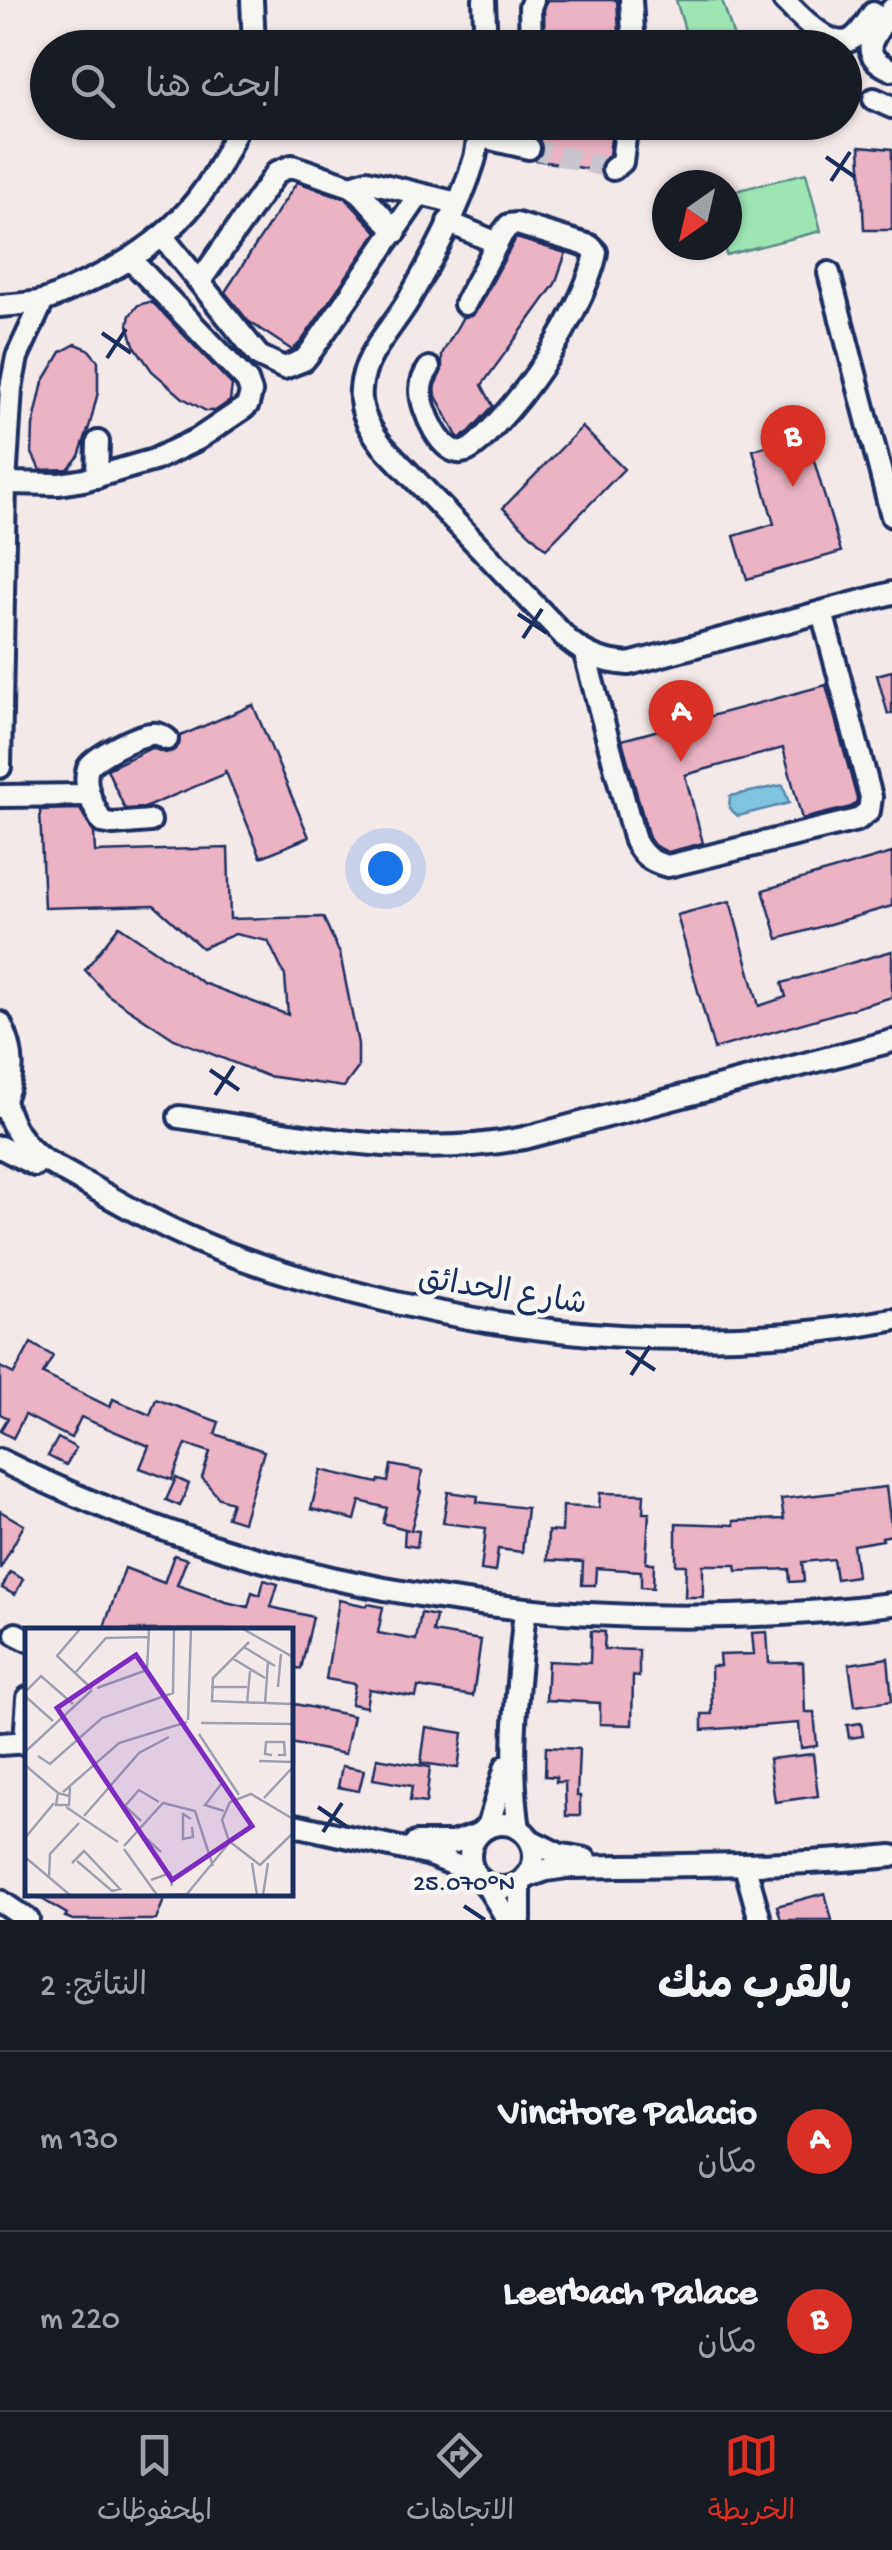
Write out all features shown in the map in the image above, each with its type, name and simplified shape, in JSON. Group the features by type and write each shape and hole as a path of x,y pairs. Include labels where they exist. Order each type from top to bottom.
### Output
{"street":[{"path":"252,0 253,30"},
{"path":"484,0 485,30"},
{"path":"531,30 533,0"},
{"path":"631,0 633,30"},
{"path":"784,0 816,30"},
{"path":"862,31 883,11"},
{"path":"883,11 870,54 892,70"},
{"path":"0,306 43,301 131,260 163,236 199,198 232,140"},
{"path":"477,140 475,158 439,206 416,287 366,368 361,388 362,409 369,429 382,445 554,625 585,654 606,662 630,664 892,594"},
{"path":"508,140 529,148"},
{"path":"613,169 622,162 625,140"},
{"path":"200,282 277,172 284,168 301,168 350,186 396,232"},
{"path":"350,186 366,182 439,206"},
{"path":"373,182 439,206 497,243"},
{"path":"163,236 259,356 284,368 304,360 396,232 439,206"},
{"path":"429,368 421,386 424,406 442,443 452,451 465,451 528,387 550,356 569,322 596,252 592,247 517,224 506,227 465,304"},
{"path":"5,483 59,484 131,468 176,450 218,426 244,408 250,398 247,381 131,260"},
{"path":"829,273 892,516"},
{"path":"0,767 5,483 11,388 17,356 43,301"},
{"path":"97,478 98,442"},
{"path":"585,654 635,841 642,854 668,866 857,820 869,812 871,797 822,612"},
{"path":"150,821 108,824 99,818 89,795 88,767 94,759 151,734 167,739"},
{"path":"0,796 89,795"},
{"path":"0,1023 12,1054 10,1085 2,1104 12,1126 29,1149 122,1205"},
{"path":"178,1117 369,1145 490,1145 892,1041"},
{"path":"0,1148 99,1201 122,1205"},
{"name":"شارع الحدائق","path":"122,1205 198,1242 302,1279 428,1310 527,1327 631,1336 727,1337 798,1333 892,1320"},
{"path":"0,1460 111,1510 262,1562 392,1592 592,1616 736,1617 892,1604"},
{"path":"520,1920 523,1880 531,1871 534,1856 524,1834 514,1782 513,1734 525,1610"},
{"path":"508,1920 469,1856 472,1842 499,1797 513,1734"},
{"path":"0,1744 25,1742"},
{"path":"292,1824 370,1840 440,1844 504,1824 558,1854 621,1866"},
{"path":"370,1840 439,1857 480,1879 508,1888 556,1868 746,1866 892,1856"},
{"path":"746,1866 760,1920"},
{"path":"0,1901 28,1920"}],"green space":[{"path":"676,0 722,0 732,30 685,30"},
{"path":"806,173 821,231 742,251 742,189"}],"water":[{"path":"783,785 789,803 738,816 729,808 730,796"}],"building":[{"path":"547,0 617,0 619,30 545,30"},
{"path":"540,140 611,140 609,155 599,171 535,160 542,145"},
{"path":"860,146 892,149 892,230 864,230"},
{"path":"297,182 345,198 377,232 292,350 248,321 225,292"},
{"path":"516,238 566,253 555,284 482,385 493,406 460,438 436,396 442,354 463,317 477,310"},
{"path":"149,302 232,385 230,401 215,411 206,411 183,398 152,371 134,345 128,325 138,305"},
{"path":"76,344 88,349 98,361 98,392 90,424 79,456 68,469 40,470 32,453 33,426 43,382 61,352"},
{"path":"582,427 624,469 546,549 503,508"},
{"path":"806,434 841,552 747,579 734,536 774,524 753,450"},
{"path":"892,671 892,714 888,714 877,675"},
{"path":"826,685 856,803 802,819 783,748 685,775 703,843 668,852 654,845 622,740"},
{"path":"253,705 309,837 261,857 225,770 225,774 144,808 125,809 107,769 151,748 173,751 180,736"},
{"path":"80,809 94,833 95,852 228,848 230,919 323,917 340,954 358,1044 358,1068 344,1087 267,1076 174,1039 108,995 85,970 119,926 203,983 288,1015 285,976 268,941 235,934 202,948 154,905 44,908 40,810"},
{"path":"892,853 892,906 778,939 763,890"},
{"path":"730,901 759,1006 786,997 782,983 892,951 892,997 714,1049 677,915"},
{"path":"31,1343 53,1356 43,1374 110,1407 113,1399 150,1415 156,1399 219,1422 215,1434 264,1451 243,1522 227,1517 232,1502 219,1498 202,1478 210,1452 186,1444 172,1480 140,1468 149,1446 81,1417 71,1438 25,1415 13,1438 0,1431 8,1418 0,1414 0,1367 14,1374"},
{"path":"58,1438 76,1448 66,1465 48,1456"},
{"path":"391,1465 422,1471 411,1530 419,1531 417,1547 404,1545 405,1529 409,1530 383,1523 387,1508 360,1501 355,1520 311,1509 321,1470 378,1483 388,1482"},
{"path":"176,1478 189,1484 180,1506 166,1500"},
{"path":"886,1487 892,1535 853,1545 857,1576 836,1579 833,1559 802,1562 804,1581 790,1582 789,1569 737,1571 736,1565 703,1565 703,1597 685,1597 686,1565 676,1565 676,1523 734,1525 734,1521 784,1519 781,1499"},
{"path":"448,1492 478,1496 477,1502 527,1508 522,1552 498,1549 495,1572 481,1570 486,1528 443,1523"},
{"path":"600,1493 644,1494 643,1513 649,1513 646,1563 654,1563 653,1588 641,1587 641,1571 596,1568 595,1585 582,1585 583,1562 547,1560 548,1531 562,1532 563,1506 599,1508"},
{"path":"0,1511 24,1525 0,1569"},
{"path":"174,1555 187,1559 177,1585 226,1602 248,1607 252,1592 260,1595 264,1580 278,1584 271,1607 313,1617 301,1669 292,1667 292,1628 104,1627 125,1568 164,1583"},
{"path":"10,1572 23,1579 15,1595 2,1588"},
{"path":"339,1600 383,1607 378,1633 416,1640 421,1613 436,1616 433,1632 481,1640 473,1696 418,1687 416,1697 369,1689 366,1707 351,1704 355,1684 326,1679"},
{"path":"591,1631 605,1632 604,1649 639,1650 639,1677 633,1676 632,1725 600,1724 600,1703 546,1700 548,1661 590,1663"},
{"path":"767,1632 769,1663 803,1662 805,1712 814,1712 817,1746 801,1748 799,1723 702,1730 702,1714 712,1714 711,1666 720,1666 719,1655 754,1654 752,1633"},
{"path":"888,1658 892,1701 855,1706 849,1664"},
{"path":"292,1703 353,1716 345,1754 292,1743"},
{"path":"861,1723 863,1736 849,1738 847,1725"},
{"path":"426,1727 463,1733 458,1768 421,1763"},
{"path":"546,1747 579,1749 580,1816 566,1816 565,1782 545,1776"},
{"path":"813,1754 818,1796 775,1802 769,1759"},
{"path":"377,1758 430,1767 426,1803 410,1801 412,1786 373,1779"},
{"path":"342,1766 364,1770 359,1791 338,1787"},
{"path":"825,1893 832,1920 781,1920 777,1906"},
{"path":"35,1895 166,1895 156,1920 73,1920 65,1917 67,1914"}],"tunnel":[{"path":"529,148 613,169"}],"place":[{"name":"Leerbach Palace","path":"793,487"},
{"name":"Vincitore Palacio","path":"681,762"}]}
